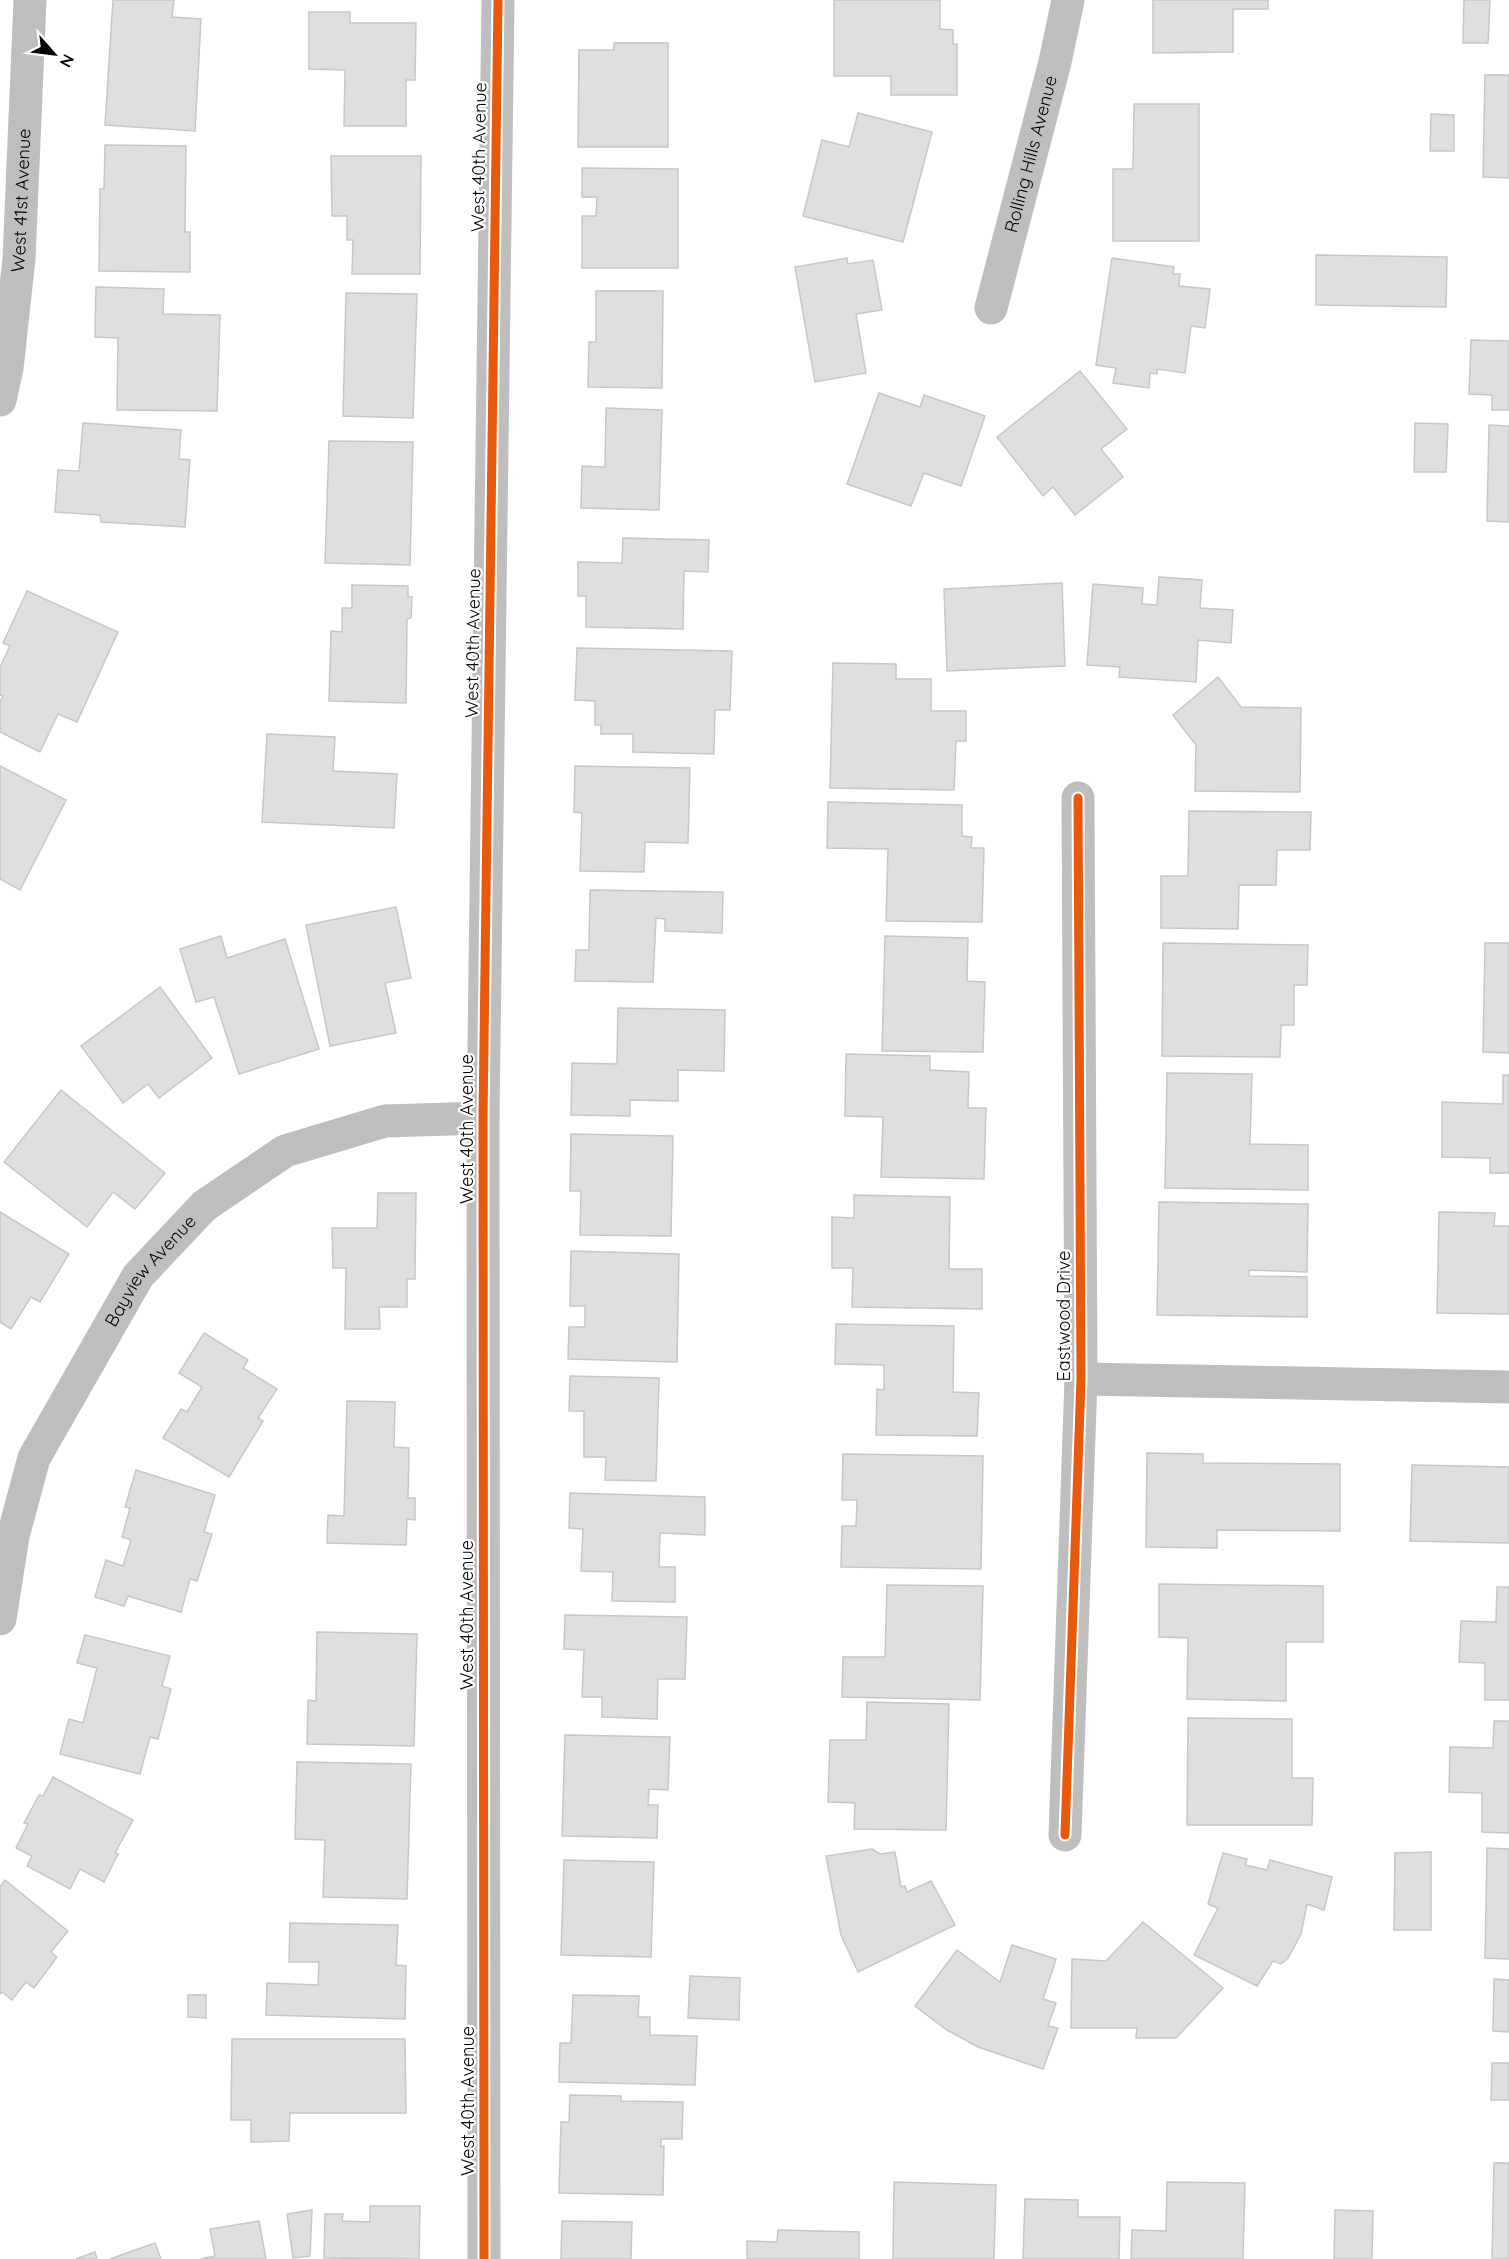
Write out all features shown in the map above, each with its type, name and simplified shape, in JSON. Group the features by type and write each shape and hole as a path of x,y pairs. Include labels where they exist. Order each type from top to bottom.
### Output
{"street":[{"name":"West 41st Avenue","path":"0,399 7,368 18,259 30,0"},
{"name":"West 40th Avenue","path":"484,2259 483,1118 498,0"},
{"name":"Rolling Hills Avenue","path":"991,308 1055,62 1068,0"},
{"name":"Eastwood Drive","path":"1065,1835 1081,1380 1078,798"},
{"name":"Bayview Avenue","path":"0,1619 13,1536 34,1458 138,1276 204,1206 285,1151 385,1121 483,1118"},
{"name":"Eastwood Drive","path":"1081,1380 1509,1387"}],"building":[{"path":"113,0 174,0 172,17 201,19 195,131 105,125"},
{"path":"834,0 940,0 940,29 953,30 953,44 957,44 957,95 891,95 891,76 834,76"},
{"path":"1153,0 1268,0 1268,9 1233,9 1233,52 1153,53"},
{"path":"1464,0 1490,0 1488,43 1463,43"},
{"path":"309,12 350,12 350,23 416,23 415,80 406,80 406,126 344,126 345,70 309,69"},
{"path":"614,43 668,43 668,147 578,147 579,50 614,50"},
{"path":"1485,75 1509,75 1509,178 1483,177"},
{"path":"1134,104 1199,104 1199,241 1113,241 1113,169 1133,169"},
{"path":"858,113 932,132 903,242 803,216 822,140 849,147"},
{"path":"1431,114 1454,115 1454,151 1430,151"},
{"path":"105,145 186,146 185,232 190,232 190,272 99,271 100,189 104,189"},
{"path":"331,156 421,156 420,274 352,274 353,240 347,240 347,216 332,216"},
{"path":"582,168 678,169 678,268 582,268 582,216 596,216 597,197 582,197"},
{"path":"1316,255 1447,257 1446,307 1316,305"},
{"path":"847,258 848,264 873,260 882,310 856,314 866,373 815,382 795,267"},
{"path":"1112,258 1174,267 1173,274 1180,274 1179,286 1210,289 1205,328 1191,326 1185,373 1157,369 1157,374 1150,373 1149,388 1113,383 1116,368 1096,365"},
{"path":"96,287 164,289 163,314 220,315 217,411 117,410 118,338 95,337"},
{"path":"596,291 663,291 662,388 588,387 589,342 596,342"},
{"path":"346,293 417,294 413,418 343,416"},
{"path":"1471,340 1509,341 1509,410 1492,410 1492,395 1469,394"},
{"path":"1080,371 1127,429 1101,449 1123,477 1075,515 1053,487 1043,496 997,437"},
{"path":"879,393 920,407 924,395 985,416 961,486 924,473 911,506 847,484"},
{"path":"606,408 662,410 659,510 581,508 582,466 605,467"},
{"path":"83,423 181,430 179,459 190,460 185,527 101,522 100,515 55,512 58,470 79,471"},
{"path":"1415,423 1448,424 1446,472 1414,472"},
{"path":"1489,425 1509,426 1509,522 1487,521"},
{"path":"329,441 413,442 410,565 325,563"},
{"path":"623,538 709,540 708,572 684,571 683,629 586,627 586,596 578,596 578,562 622,563"},
{"path":"1159,577 1202,580 1200,608 1233,610 1231,643 1198,640 1196,682 1119,677 1120,667 1087,665 1093,584 1143,588 1142,604 1157,605"},
{"path":"1062,583 1065,666 947,671 944,589"},
{"path":"352,585 408,586 408,597 412,597 411,618 407,619 406,703 329,701 331,631 342,632 342,608 352,608"},
{"path":"27,591 118,632 77,722 58,714 40,752 0,732 0,702 3,696 0,695 0,667 10,646 3,643"},
{"path":"577,648 732,651 730,710 715,710 714,754 633,752 633,734 601,734 601,725 595,725 595,701 575,700"},
{"path":"833,663 896,664 896,679 931,679 931,711 966,711 966,741 956,741 954,790 830,788"},
{"path":"1218,677 1241,707 1301,708 1300,792 1195,791 1196,745 1173,715"},
{"path":"267,734 335,737 333,771 397,774 394,828 262,822"},
{"path":"0,766 66,800 20,890 0,879"},
{"path":"575,766 690,768 688,843 645,842 644,872 580,871 582,813 574,812"},
{"path":"828,802 962,805 962,836 972,837 971,848 984,848 982,922 886,921 888,849 827,848"},
{"path":"1189,811 1311,812 1310,850 1277,850 1276,885 1239,885 1238,929 1161,928 1161,876 1188,876"},
{"path":"590,890 723,892 722,933 665,931 665,919 656,918 653,982 575,981 576,950 589,950"},
{"path":"396,907 411,978 385,983 396,1033 330,1046 306,925"},
{"path":"221,936 227,958 285,939 319,1049 239,1074 214,997 196,1002 180,949"},
{"path":"885,936 968,938 967,981 985,982 983,1052 882,1051"},
{"path":"1163,943 1308,945 1307,985 1294,985 1294,1025 1281,1025 1280,1057 1162,1056"},
{"path":"1485,943 1509,943 1509,1053 1483,1052"},
{"path":"160,987 212,1058 159,1098 148,1084 123,1103 81,1046"},
{"path":"618,1008 725,1010 724,1071 678,1070 678,1101 630,1100 630,1116 571,1115 572,1063 617,1064"},
{"path":"846,1054 930,1056 930,1070 969,1072 968,1108 986,1108 984,1179 881,1177 883,1117 845,1116"},
{"path":"1167,1073 1252,1074 1250,1144 1308,1145 1308,1190 1165,1188"},
{"path":"1503,1075 1509,1075 1509,1173 1490,1173 1490,1158 1442,1157 1442,1102 1503,1104"},
{"path":"61,1090 165,1173 135,1209 113,1192 87,1227 4,1162"},
{"path":"571,1134 673,1136 671,1236 580,1235 581,1191 570,1191"},
{"path":"378,1193 416,1193 415,1279 407,1279 407,1307 379,1307 380,1329 345,1329 346,1268 333,1268 332,1228 377,1228"},
{"path":"854,1195 950,1197 949,1269 982,1269 982,1309 852,1307 853,1268 832,1268 832,1217 854,1218"},
{"path":"1159,1202 1308,1204 1307,1272 1249,1270 1249,1276 1307,1277 1307,1317 1157,1315"},
{"path":"0,1212 69,1254 40,1302 31,1297 11,1329 0,1322"},
{"path":"1439,1212 1495,1213 1494,1226 1509,1226 1509,1314 1437,1313"},
{"path":"571,1251 679,1254 677,1362 568,1359 569,1327 585,1327 585,1306 570,1306"},
{"path":"836,1324 954,1326 953,1392 979,1393 977,1436 876,1435 877,1389 884,1390 884,1365 835,1364"},
{"path":"204,1333 248,1360 243,1368 277,1389 258,1418 263,1421 229,1477 163,1438 181,1409 187,1412 202,1387 179,1373"},
{"path":"570,1376 659,1378 656,1481 605,1480 606,1457 584,1457 584,1411 569,1411"},
{"path":"347,1401 395,1402 394,1447 409,1448 408,1498 415,1498 415,1520 407,1519 406,1545 327,1543 328,1515 344,1516"},
{"path":"1147,1453 1203,1454 1203,1463 1340,1464 1340,1531 1217,1530 1217,1548 1146,1547"},
{"path":"843,1454 983,1456 981,1569 841,1567 842,1526 856,1526 857,1500 842,1500"},
{"path":"1412,1465 1509,1467 1509,1543 1410,1541"},
{"path":"136,1470 215,1495 204,1532 212,1534 197,1581 190,1579 181,1612 128,1596 124,1606 95,1597 106,1560 123,1566 131,1540 122,1537 130,1508 125,1507"},
{"path":"570,1493 705,1497 705,1535 660,1533 659,1567 675,1567 675,1602 612,1601 613,1572 581,1571 583,1529 569,1528"},
{"path":"1159,1584 1323,1586 1323,1642 1286,1642 1286,1701 1187,1699 1188,1638 1159,1637"},
{"path":"887,1585 983,1586 980,1700 842,1697 843,1657 885,1657"},
{"path":"1497,1587 1509,1587 1509,1700 1485,1700 1485,1663 1459,1662 1461,1621 1496,1622"},
{"path":"565,1615 687,1617 685,1679 658,1679 657,1719 602,1717 602,1697 582,1697 584,1650 564,1649"},
{"path":"317,1632 417,1634 414,1746 307,1744 308,1700 316,1701"},
{"path":"85,1635 170,1656 162,1686 171,1689 158,1739 150,1737 140,1774 60,1754 69,1719 83,1723 97,1668 77,1663"},
{"path":"867,1702 949,1704 946,1830 854,1829 855,1803 828,1802 830,1740 866,1740"},
{"path":"1188,1718 1292,1719 1292,1778 1313,1778 1312,1825 1187,1825"},
{"path":"1494,1721 1509,1721 1509,1833 1482,1832 1482,1793 1449,1792 1450,1747 1493,1748"},
{"path":"565,1735 670,1737 668,1790 649,1789 648,1805 658,1805 657,1838 562,1836"},
{"path":"297,1762 411,1764 407,1899 323,1897 325,1840 295,1839"},
{"path":"53,1777 133,1820 115,1853 118,1854 104,1882 80,1869 70,1889 27,1866 32,1856 16,1848 28,1824 24,1823 39,1795 43,1796"},
{"path":"1487,1848 1509,1849 1509,1959 1485,1958"},
{"path":"872,1849 880,1854 895,1852 901,1887 905,1886 907,1892 931,1881 955,1925 858,1972 841,1935 826,1856"},
{"path":"1431,1852 1431,1930 1394,1930 1395,1853"},
{"path":"1223,1853 1247,1859 1245,1865 1267,1870 1270,1860 1332,1877 1324,1910 1307,1904 1301,1934 1288,1958 1281,1964 1273,1961 1257,1986 1194,1955 1218,1908 1208,1904"},
{"path":"564,1860 654,1862 651,1957 561,1955"},
{"path":"5,1880 68,1931 51,1952 57,1957 34,1988 26,1982 12,2000 2,1992 0,1994 0,1887"},
{"path":"1143,1922 1223,1988 1176,2038 1136,2038 1137,2028 1071,2028 1072,1959 1106,1961"},
{"path":"290,1923 398,1925 396,1965 406,1966 405,2019 266,2015 267,1983 318,1985 319,1962 289,1962"},
{"path":"1012,1945 1056,1959 1043,1999 1056,2003 1048,2026 1058,2028 1043,2069 978,2047 947,2030 915,2006 957,1950 1000,1982"},
{"path":"690,1976 740,1978 739,2020 688,2018"},
{"path":"1494,1979 1509,1980 1509,2032 1493,2031"},
{"path":"188,1995 206,1995 206,2018 188,2017"},
{"path":"573,1995 639,1996 638,2017 650,2017 650,2035 697,2036 695,2085 559,2082 560,2043 571,2043"},
{"path":"232,2039 405,2039 406,2113 290,2113 289,2141 251,2142 251,2120 231,2120"},
{"path":"1492,2063 1509,2063 1509,2100 1491,2100"},
{"path":"570,2095 621,2096 621,2101 683,2102 682,2139 661,2139 661,2147 664,2146 663,2195 559,2193 561,2122 569,2122"},
{"path":"1494,2163 1509,2163 1509,2259 1492,2259"},
{"path":"894,2182 996,2185 994,2259 893,2259"},
{"path":"1167,2182 1245,2183 1243,2259 1131,2259 1132,2230 1166,2231"},
{"path":"1025,2199 1078,2200 1078,2217 1120,2217 1119,2259 1023,2259"},
{"path":"370,2206 420,2206 419,2259 324,2258 325,2214 343,2214 342,2221 370,2222"},
{"path":"312,2210 310,2256 293,2258 287,2214"},
{"path":"1335,2210 1373,2211 1372,2259 1334,2259"},
{"path":"259,2221 266,2259 200,2259 215,2256 210,2229"},
{"path":"562,2221 632,2222 631,2259 561,2259"},
{"path":"778,2230 859,2232 859,2259 747,2259 747,2241 777,2242"},
{"path":"155,2243 161,2259 110,2259"},
{"path":"95,2252 97,2259 76,2259"}],"cycle path":[{"path":"484,2259 483,1118 498,0"},
{"path":"1065,1835 1081,1379 1078,798"}]}
